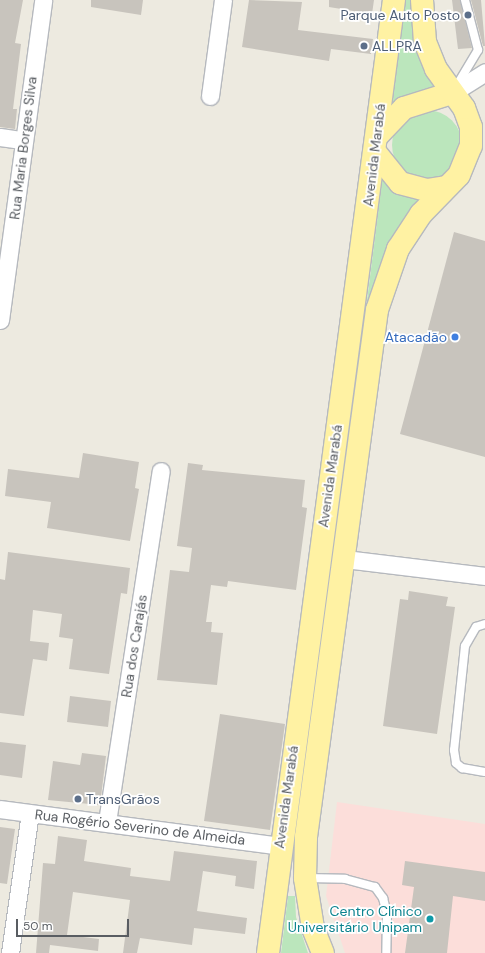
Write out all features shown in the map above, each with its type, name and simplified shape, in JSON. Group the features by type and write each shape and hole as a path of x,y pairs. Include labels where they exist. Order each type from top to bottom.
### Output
{"main road":[{"name":"Avenida Marabá","path":"268,953 280,846 376,144 394,0"},
{"name":"Avenida Marabá","path":"323,953 313,928 306,878 306,837 345,559 377,310 386,277 398,249 421,214 459,175 472,146 466,114 436,69 426,42 422,0"},
{"path":"446,187 426,190 400,183 376,144 404,108 452,93"}],"street":[{"name":"Rua Maria Borges Silva","path":"0,320 6,231 22,140 42,0"},
{"path":"210,96 223,0"},
{"path":"452,93 485,72"},
{"path":"0,137 22,140"},
{"name":"Rua dos Carajás","path":"107,822 161,471"},
{"path":"345,559 485,576"},
{"name":"Rua Rogério Severino de Almeida","path":"0,809 280,846"},
{"path":"10,953 30,813"}],"lane":[{"path":"452,93 478,50 465,0"},
{"path":"485,624 476,627 466,646 454,750 456,763 462,768 485,772"},
{"path":"306,878 361,882 375,887 383,898 387,914 386,953"}],"shaded area":[{"path":"337,802 485,824 485,953 345,953 326,896"}],"green space":[{"path":"404,0 414,0 438,91 392,106"},
{"path":"427,110 446,116 456,126 462,145 456,164 446,174 427,180 408,174 398,164 392,145 398,126 408,116"},
{"path":"383,174 428,196 395,233 384,255 368,330 363,332"},
{"path":"288,896 295,896 296,917 308,953 281,953"}],"building":[{"path":"0,0 23,0 15,43 21,44 13,109 17,109 15,129 0,127"},
{"path":"91,0 143,0 141,15 91,7"},
{"path":"249,0 302,2 298,30 373,39 371,54 331,49 329,61 242,47"},
{"path":"329,0 374,0 372,14 329,7"},
{"path":"452,0 460,0 472,48 458,49"},
{"path":"471,0 481,0 485,46 483,46"},
{"name":"Atacadão","path":"454,232 485,241 485,457 400,434"},
{"path":"83,453 139,462 135,488 139,489 130,541 47,528 51,502 5,496 8,469 79,478"},
{"path":"188,463 203,465 202,470 305,480 302,507 307,508 296,590 228,581 227,587 211,585 206,622 212,622 211,632 223,633 217,685 157,680 170,570 189,572 192,548 177,546"},
{"path":"8,552 130,568 127,594 121,593 109,674 69,669 73,639 59,637 62,614 33,610 30,641 49,643 47,661 33,659 24,716 0,713 0,579 5,580"},
{"path":"409,591 448,597 446,606 455,607 437,734 383,726 400,599 408,600"},
{"path":"70,696 111,701 108,727 67,722"},
{"path":"220,714 285,724 270,830 204,821"},
{"path":"0,742 26,745 22,778 0,775"},
{"path":"82,753 106,756 100,805 48,800 53,761 80,765"},
{"path":"0,827 15,829 7,884 0,883"},
{"path":"58,836 87,840 84,861 131,868 130,876 170,881 174,851 257,861 254,889 235,886 236,876 203,871 197,911 247,918 245,934 194,928 192,945 140,938 137,953 123,953 130,900 73,892 67,935 99,939 98,951 50,945 49,953 36,953 43,863 55,864"},
{"name":"Centro Clínico Universitário Unipam","path":"405,861 485,872 485,901 453,896 447,953 405,953 414,887 402,885"}],"place":[{"name":"Parque Auto Posto","path":"468,15"},
{"name":"ALLPRA","path":"364,46"},
{"name":"Atacadão","path":"455,337"},
{"name":"TransGrãos","path":"78,799"},
{"name":"Centro Clínico Universitário Unipam","path":"430,919"}]}
